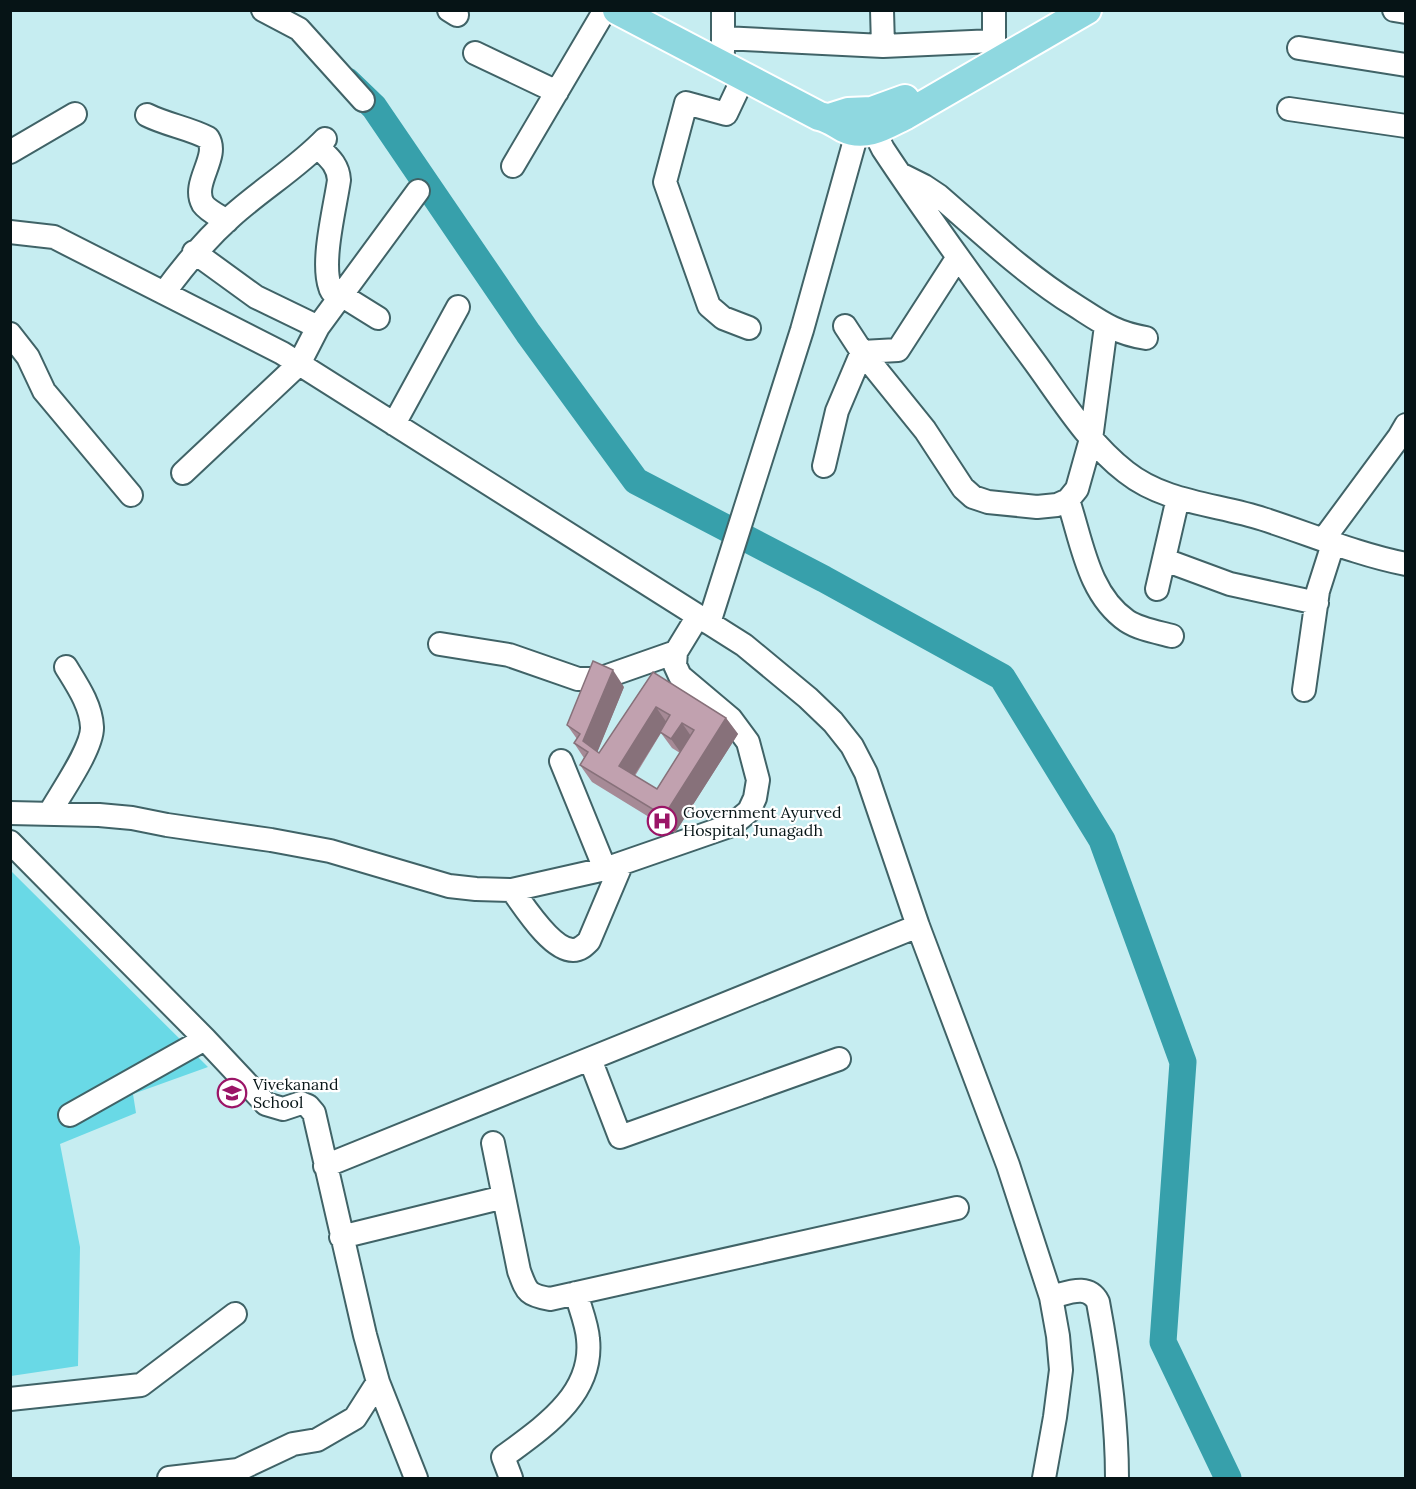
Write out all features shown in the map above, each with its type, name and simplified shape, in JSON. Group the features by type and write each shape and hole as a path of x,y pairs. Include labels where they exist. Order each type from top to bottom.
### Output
{"main road":[{"path":"617,10 650,19 730,60 819,116 829,118 849,112 867,121 890,106 918,94 997,50 1062,10"},
{"path":"997,50 1087,10"}],"street":[{"path":"263,10 299,29 363,100"},
{"path":"513,166 605,10"},
{"path":"723,10 730,60 726,114 686,103 665,182 709,306 723,318 749,328"},
{"path":"882,10 883,46"},
{"path":"730,60 883,46 997,50 994,10"},
{"path":"1394,10 1406,12"},
{"path":"1299,48 1406,65"},
{"path":"476,53 557,92"},
{"path":"1289,109 1406,126"},
{"path":"10,152 26,145 75,114"},
{"path":"147,115 208,138 212,149 203,176 201,199 206,207 226,221"},
{"path":"867,121 883,149 958,257 1091,439 1126,472 1147,485 1178,498 1262,519 1382,559 1406,564"},
{"path":"440,644 509,655 578,679 590,680 599,679 676,652 703,620 802,330 867,121"},
{"path":"164,293 194,252 226,221 322,143 338,171 339,180 327,269 331,291 378,318"},
{"path":"900,174 939,196 1058,295 1106,326 1133,336 1146,338"},
{"path":"183,473 299,364 318,327 418,191"},
{"path":"10,232 54,237 282,353 744,645 833,722 852,746 867,773 918,926 1008,1165 1051,1297 1061,1370 1044,1479"},
{"path":"194,252 256,297 318,327"},
{"path":"862,352 898,350 958,257"},
{"path":"394,424 458,307"},
{"path":"845,326 862,352 925,430 963,488 973,497 988,502 1038,507 1057,505 1068,500 1077,489 1091,439 1106,326"},
{"path":"10,334 28,357 44,391 131,495"},
{"path":"824,466 837,411 862,352"},
{"path":"1304,690 1328,542 1406,424"},
{"path":"1157,589 1178,498"},
{"path":"1068,500 1093,577 1105,602 1128,621 1172,636"},
{"path":"1165,560 1230,584 1317,603"},
{"path":"10,813 132,818 271,840 330,851 449,886 476,890 512,890 614,866 732,825 749,810 755,798 758,780 748,742 731,720 680,676 675,665 676,652"},
{"path":"49,814 87,748 92,729 86,703 66,667"},
{"path":"512,890 544,932 563,948 573,950 582,948 589,941 614,866 561,761"},
{"path":"10,842 266,1104 284,1109 301,1104 308,1106 314,1113 341,1237 378,1382 416,1479"},
{"path":"325,1166 918,926"},
{"path":"70,1115 205,1039"},
{"path":"590,1059 620,1137 839,1059"},
{"path":"493,1143 519,1270 526,1291 534,1296 550,1299 957,1208"},
{"path":"341,1237 504,1197"},
{"path":"1051,1297 1083,1290 1095,1296 1098,1302 1114,1398 1117,1430 1117,1479"},
{"path":"511,1479 503,1457 559,1413 575,1393 584,1374 588,1339 576,1293"},
{"path":"10,1400 141,1385 235,1314"},
{"path":"169,1479 238,1470 293,1444 317,1440 355,1418 378,1382"}],"shaded area":[{"path":"10,870 208,1067 133,1094 136,1113 60,1144 80,1247 78,1366 11,1376"}],"building":[{"path":"593,661 613,670 583,741 599,753 653,672 726,718 664,816 580,765 588,752 574,743 580,734 567,725","holes":["656,707 670,715 660,732 671,739 682,723 694,730 657,789 619,766"]}],"waterway":[{"path":"347,81 374,107 528,333 636,481 824,579 1002,677 1102,840 1183,1062 1163,1342 1228,1478"}],"place":[{"name":"Government Ayurved Hospital, Junagadh","path":"662,821"},
{"name":"Vivekanand School","path":"232,1093"}]}
